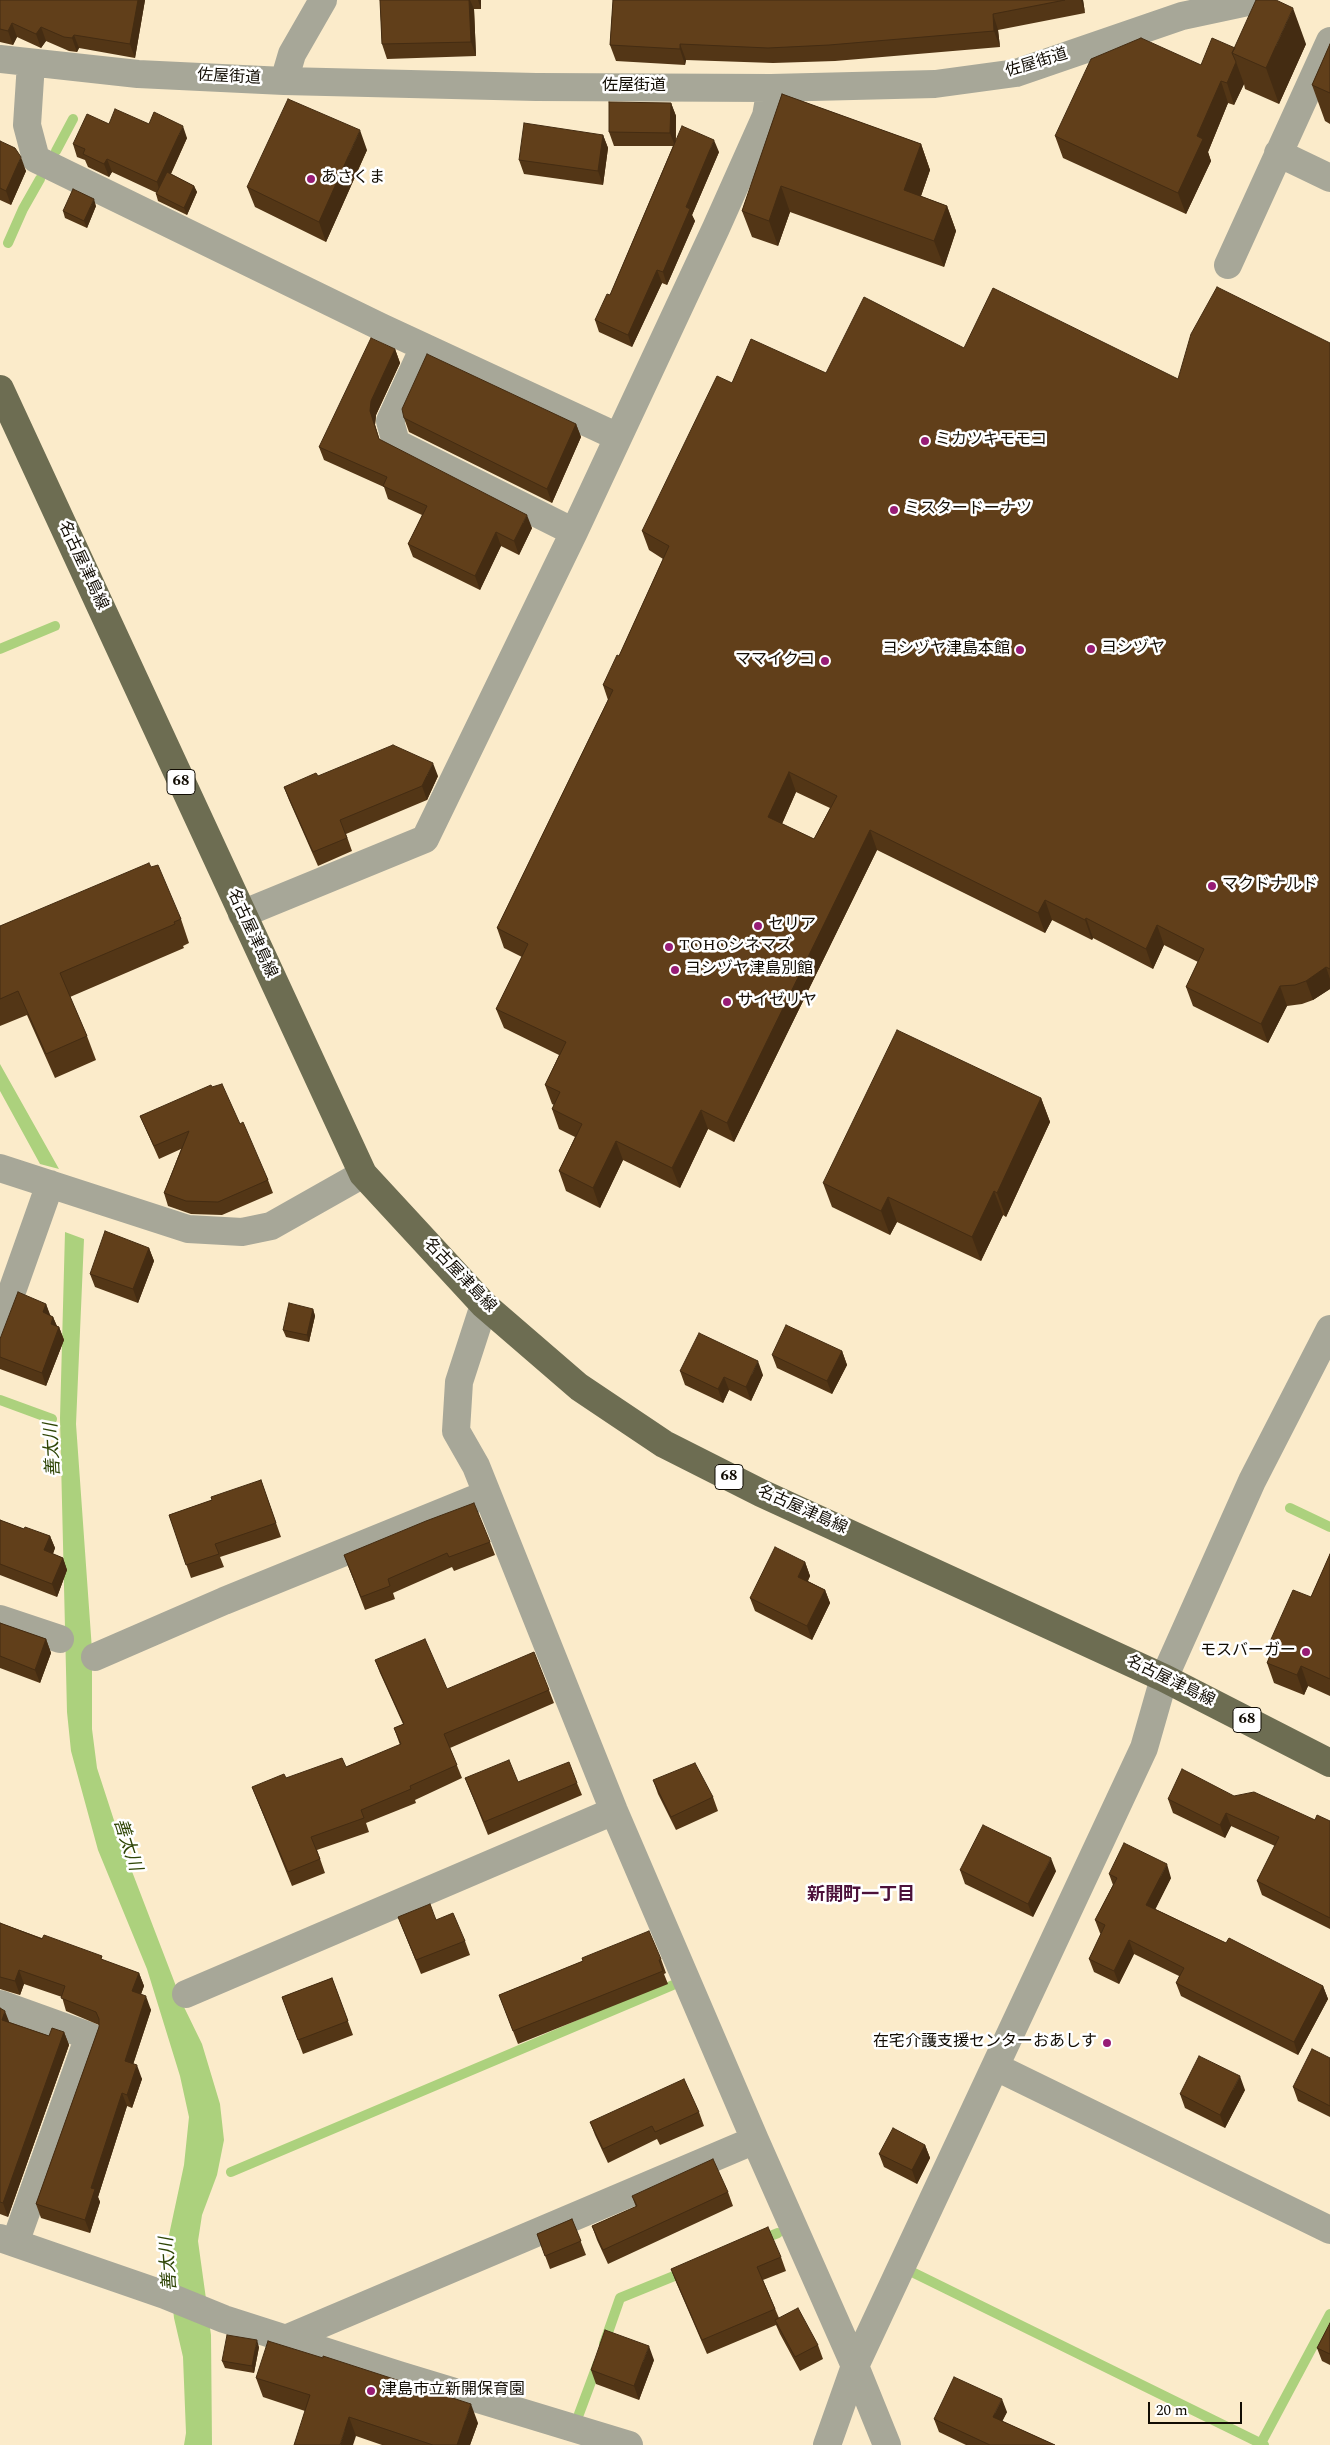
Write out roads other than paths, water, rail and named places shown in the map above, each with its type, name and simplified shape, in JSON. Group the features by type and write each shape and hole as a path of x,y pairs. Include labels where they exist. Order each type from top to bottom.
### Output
{"main road":[{"name":"名古屋津島線","path":"0,390 363,1174 484,1305 578,1388 664,1444 761,1493 817,1517 1164,1678 1330,1763"}],"street":[{"path":"284,81 292,54 323,0"},
{"name":"佐屋街道","path":"0,59 138,74 284,81 536,87 771,88 935,84 1016,73 1182,16 1257,0"},
{"path":"1228,265 1330,41"},
{"path":"31,63 27,125 36,159 424,347 618,437"},
{"path":"242,914 425,839 574,532 766,116 771,88"},
{"path":"1278,153 1330,178"},
{"path":"424,347 390,421 396,443 574,532"},
{"path":"0,1168 188,1229 242,1232 271,1226 363,1174"},
{"path":"0,1325 50,1184"},
{"path":"484,1305 459,1382 456,1431 476,1466 614,1811 755,2140 855,2366 887,2445"},
{"path":"827,2445 855,2366 1144,1748 1164,1678 1252,1481 1330,1329"},
{"path":"95,1656 224,1601 487,1494"},
{"path":"0,1619 60,1640"},
{"path":"186,1994 614,1811"},
{"path":"0,2004 89,2036 7,2240 164,2295 224,2319 288,2338 398,2375 629,2445"},
{"path":"996,2067 1330,2230"},
{"path":"288,2338 755,2140"}],"waterway":[{"path":"56,151 73,119"},
{"path":"8,243 23,209 40,179"},
{"path":"0,649 55,626"},
{"name":"善太川","path":"0,1400 52,1419"},
{"path":"1290,1508 1330,1527"},
{"path":"231,2172 673,1985"},
{"path":"760,2240 778,2233"},
{"path":"604,2344 620,2298 684,2272"},
{"path":"912,2272 1264,2445"},
{"path":"1260,2445 1330,2314"},
{"path":"579,2414 598,2363"}],"place":[{"name":"あさくま","path":"311,179"},
{"name":"ミカツキモモコ","path":"925,441"},
{"name":"ミスタードーナツ","path":"894,510"},
{"name":"ヨシヅヤ","path":"1091,649"},
{"name":"ヨシヅヤ津島本館","path":"1020,650"},
{"name":"ママイクコ","path":"825,661"},
{"name":"マクドナルド","path":"1212,886"},
{"name":"セリア","path":"758,926"},
{"name":"TOHOシネマズ","path":"669,947"},
{"name":"ヨシヅヤ津島別館","path":"675,970"},
{"name":"サイゼリヤ","path":"727,1002"},
{"name":"モスバーガー","path":"1306,1652"},
{"name":"在宅介護支援センターおあしす","path":"1107,2043"},
{"name":"津島市立新開保育園","path":"371,2391"}],"district":[{"name":"新開町一丁目","path":"861,1896"}]}
